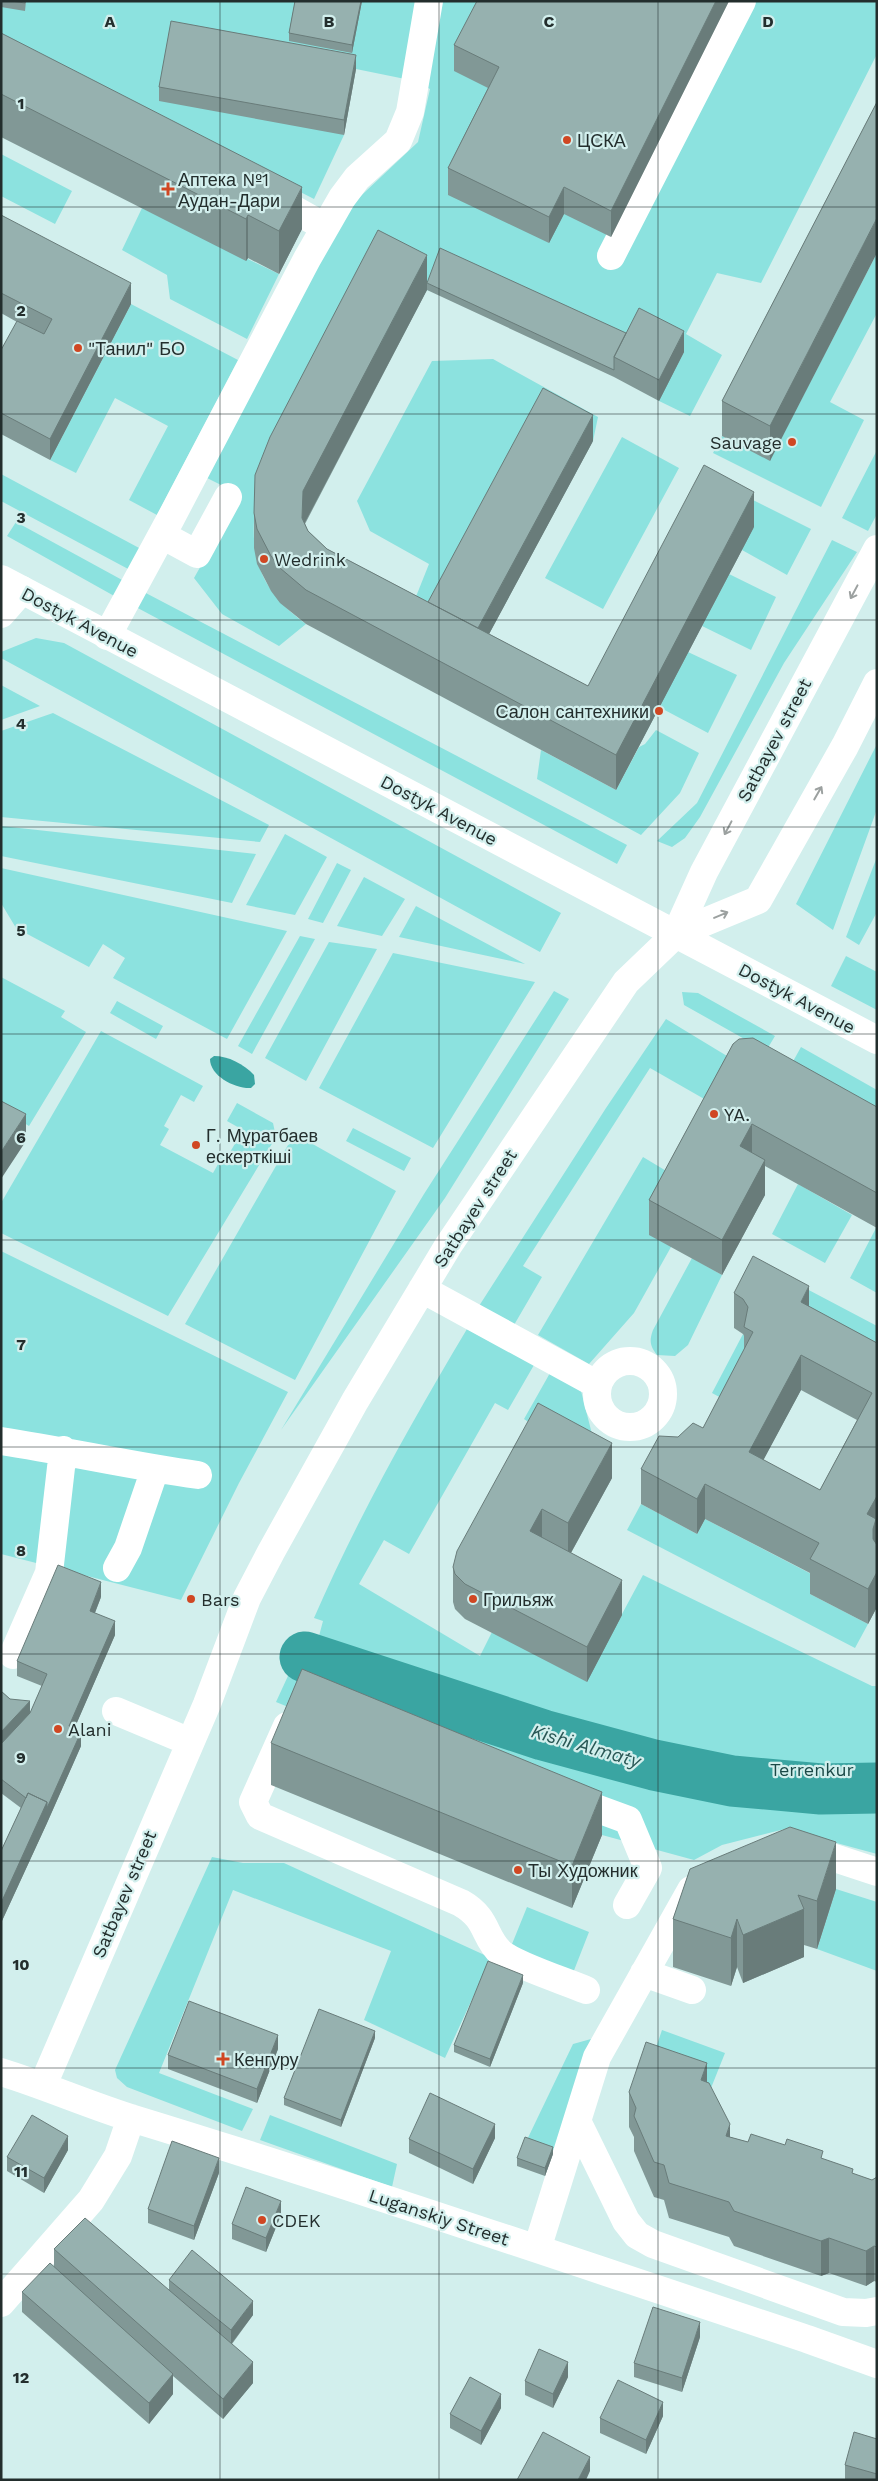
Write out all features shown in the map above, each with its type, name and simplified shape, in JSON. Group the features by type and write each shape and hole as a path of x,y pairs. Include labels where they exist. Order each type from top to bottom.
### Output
{"street":[{"path":"107,636 162,536 254,357 325,227 357,178 398,141 410,112 429,1"},
{"path":"611,256 742,1"},
{"path":"252,186 325,227"},
{"path":"162,536 197,554 228,497"},
{"name":"Satbayev street","path":"676,934 704,872 877,549"},
{"path":"1,614 12,585"},
{"name":"Dostyk Avenue","path":"12,585 877,1040"},
{"name":"Satbayev street","path":"44,2085 207,1704 260,1604 301,1500 355,1401 422,1289 626,982 676,934 758,900 845,746 877,683"},
{"path":"422,1289 598,1385"},
{"path":"1,1441 62,1450 155,1469 198,1475"},
{"path":"13,1655 49,1573 62,1450"},
{"path":"118,1568 128,1548 155,1469"},
{"path":"298,1699 253,1802 260,1816 461,1903 473,1910 481,1919 501,1952 586,1990"},
{"path":"116,1711 190,1742"},
{"path":"546,1790 628,1820 648,1868 627,1905"},
{"path":"779,1843 786,1842 877,1872"},
{"path":"537,2250 597,2057 696,1881 708,1870"},
{"path":"644,1974 692,1990"},
{"name":"Luganskiy Street","path":"1,2072 44,2085 131,2118 242,2151 877,2364"},
{"path":"1,2303 92,2200 118,2156 131,2118"},
{"path":"578,2121 626,2221 637,2235 653,2244 844,2312 866,2313 877,2311"}],"green space":[{"path":"1,1 877,1 877,54 761,283 717,273 686,334 722,355 690,416 659,401 631,343 427,290 255,510 255,545 257,561 262,575 279,601 306,624 279,646 222,614 194,578 241,495 207,478 348,208 418,142 430,89 415,81 171,36 344,135 314,199 1,39"},
{"path":"1,154 72,191 55,224 1,196"},
{"path":"142,208 279,274 247,339 170,299 167,275 122,250"},
{"path":"877,253 877,313 830,402 864,420 821,507 713,453 722,436 770,460"},
{"path":"131,304 238,360 157,515 129,500 168,426 115,398 76,473 50,460"},
{"path":"493,359 598,417 593,441 424,636 409,614 429,564 370,531 357,501 432,361"},
{"path":"622,437 679,468 603,609 545,578"},
{"path":"876,452 877,514 868,531 842,518"},
{"path":"1,474 141,549 130,570 1,501"},
{"path":"713,480 811,529 787,575 742,550"},
{"path":"16,522 124,581 116,597 7,536"},
{"path":"832,540 857,552 784,663 700,817 685,838 672,847 657,841 697,803"},
{"path":"729,574 776,597 751,650 702,626"},
{"path":"142,591 627,845 617,864 134,606"},
{"path":"36,638 64,643 561,913 540,952 1,658 1,652"},
{"path":"688,652 737,675 708,733 659,707"},
{"path":"1,685 40,706 1,720"},
{"path":"53,713 269,825 260,842 1,817 1,731"},
{"path":"656,730 699,753 680,793 641,835 537,779 541,750 616,790 639,747 645,744"},
{"path":"877,744 877,809 833,930 796,904"},
{"path":"1,826 256,854 232,903 1,856"},
{"path":"285,834 327,857 295,915 246,905"},
{"path":"877,857 877,912 859,945 846,937"},
{"path":"337,863 351,870 323,923 308,919"},
{"path":"1,868 287,931 227,1039 113,978 125,958 103,944 89,967 16,928 1,903"},
{"path":"364,877 405,899 382,936 337,926"},
{"path":"416,906 525,964 399,937"},
{"path":"300,936 315,939 252,1054 238,1046"},
{"path":"329,942 377,949 306,1081 265,1058"},
{"path":"393,953 535,982 433,1148 319,1088"},
{"path":"846,956 877,972 877,1010 831,986"},
{"path":"1,977 65,1011 61,1017 86,1032 29,1126 1,1109"},
{"path":"554,991 569,999 445,1198 281,1430 424,1194"},
{"path":"682,992 698,993 775,1036 766,1051 684,1005"},
{"path":"117,1001 163,1026 156,1039 110,1013"},
{"path":"666,1019 760,1076 713,1104 650,1068 523,1266 542,1277 514,1325 479,1306 606,1108"},
{"path":"101,1031 203,1086 194,1102 181,1095 164,1126 169,1129 160,1145 213,1173 222,1157 226,1159 243,1130 227,1121 237,1103 273,1123 276,1137 168,1316 1,1233 1,1203"},
{"path":"801,1047 877,1090 877,1113 791,1065"},
{"path":"353,1128 411,1158 404,1171 346,1141"},
{"path":"302,1138 396,1191 295,1380 185,1324 288,1145"},
{"path":"643,1157 673,1175 671,1247 634,1313 589,1364 538,1335"},
{"path":"798,1184 852,1215 825,1263 772,1234"},
{"path":"877,1229 877,1293 850,1278"},
{"path":"1,1251 288,1392 239,1483 181,1600 1,1554"},
{"path":"692,1258 722,1275 688,1345 675,1356 657,1355 651,1343 653,1330"},
{"path":"767,1268 877,1326 877,1378"},
{"name":"Terrenkur","path":"467,1329 534,1365 508,1410 495,1403 409,1554 384,1540 359,1584 480,1656 492,1632 586,1681 643,1575 872,1686 877,1686 877,1854 785,1829 722,1845 694,1860 602,1835 276,1702 293,1665 310,1670 323,1621 314,1618 331,1580 386,1471"},
{"path":"743,1334 748,1342 734,1405 712,1393"},
{"path":"550,1373 581,1391 602,1473 524,1419"},
{"path":"641,1504 697,1534 705,1519 819,1578 810,1594 868,1624 855,1648 627,1530"},
{"path":"212,1857 243,1863 284,1863 491,1958 445,2058 364,2020 391,1951 233,1890 159,2073 253,2109 242,2131 127,2087 117,2078 115,2070"},
{"path":"836,1889 877,1902 877,1971 817,1949"},
{"path":"527,1907 589,1932 573,1973 510,1949"},
{"path":"662,2030 725,2053 707,2098 646,2077"},
{"path":"591,2039 553,2154 525,2144 573,2044"},
{"path":"270,2115 397,2164 392,2187 260,2140"}],"shaded area":[{"path":"214,1056 236,1061 245,1067 254,1075 255,1084 251,1088 245,1088 224,1080 214,1071 211,1065 210,1059"}],"building":[{"path":"295,1 361,1 352,45 289,33"},
{"name":"ЦСКА","path":"477,1 716,1 611,211 564,187 549,217 448,168 499,67 454,45"},
{"path":"171,21 356,55 344,120 159,87"},
{"path":"1,33 302,187 279,231 248,215 246,219 1,94"},
{"path":"877,102 877,218 770,426 722,401"},
{"name":"\"Танил\" БО","path":"1,215 131,283 50,439 1,413 1,350 17,321 44,334 52,319 1,293"},
{"path":"378,230 427,255 303,491 302,518 308,531 327,549 588,686 704,465 754,492 616,755 306,590 280,568 271,556 257,529 254,513 255,475 270,437"},
{"path":"440,248 626,333 614,357 614,370 427,283"},
{"path":"639,308 684,331 659,380 614,357"},
{"path":"543,388 593,415 478,628 428,602"},
{"path":"753,1038 877,1107 877,1193 752,1124 740,1146 765,1160 722,1240 649,1200 733,1044 739,1039"},
{"path":"1,1101 26,1114 1,1152"},
{"path":"753,1256 809,1286 801,1302 877,1343 877,1496 867,1514 876,1519 873,1539 877,1545 877,1572 868,1589 810,1559 819,1543 705,1484 697,1499 641,1469 659,1436 678,1437 693,1423 703,1428 753,1332 744,1327 748,1307 743,1299 734,1293","holes":["801,1355 872,1393 820,1490 749,1452"]},
{"path":"538,1403 612,1443 568,1523 542,1509 530,1531 622,1580 587,1647 465,1584 455,1574 453,1567 457,1551"},
{"path":"58,1565 101,1582 90,1611 115,1621 69,1726 81,1732 47,1808 47,1802 28,1793 26,1798 1,1779 1,1744 30,1713 47,1674 17,1661"},
{"path":"302,1669 602,1792 572,1866 271,1743"},
{"path":"1,1691 10,1699 30,1701 1,1732"},
{"path":"28,1793 47,1802 1,1903 1,1851"},
{"path":"790,1827 836,1842 817,1901 798,1895 804,1909 743,1935 737,1919 731,1938 673,1919 690,1869"},
{"path":"488,1961 523,1975 490,2059 454,2045"},
{"name":"Кенгуру","path":"189,2001 278,2035 257,2089 168,2055"},
{"path":"319,2009 375,2031 341,2120 284,2098"},
{"path":"646,2042 707,2063 701,2080 709,2083 730,2124 726,2136 748,2142 751,2134 785,2145 787,2139 823,2151 821,2158 853,2169 852,2173 872,2180 877,2177 877,2247 874,2246 866,2251 829,2238 821,2241 734,2211 729,2202 669,2183 664,2165 654,2162 634,2116 636,2108 629,2092"},
{"path":"430,2093 495,2124 473,2169 409,2139"},
{"path":"32,2115 68,2136 44,2178 7,2157"},
{"path":"525,2137 553,2147 545,2168 517,2158"},
{"path":"172,2141 219,2158 194,2226 148,2209"},
{"path":"246,2187 281,2201 266,2238 232,2224"},
{"path":"85,2218 253,2362 223,2399 54,2249"},
{"path":"192,2250 253,2301 231,2330 169,2280"},
{"path":"50,2263 173,2374 149,2403 22,2292"},
{"path":"653,2307 700,2322 682,2378 634,2363"},
{"path":"539,2349 568,2362 553,2394 525,2381"},
{"path":"470,2377 501,2394 481,2431 450,2414"},
{"path":"618,2380 663,2402 646,2440 600,2418"},
{"path":"543,2432 590,2457 578,2480 517,2480"},
{"path":"854,2432 877,2439 877,2474 845,2465"}],"waterway":[{"name":"Kіshі Almaty","path":"305,1657 543,1735 654,1765 732,1781 821,1789 877,1788"}],"place":[{"name":"ЦСКА","path":"567,140"},
{"name":"Аптека №1 Аудан-Дари","path":"168,189"},
{"name":"\"Танил\" БО","path":"78,348"},
{"name":"Sauvage","path":"792,442"},
{"name":"Wedrink","path":"264,559"},
{"name":"Салон сантехники","path":"659,711"},
{"name":"YA.","path":"714,1114"},
{"name":"Г. Мұратбаев ескерткіші","path":"196,1145"},
{"name":"Bars","path":"191,1599"},
{"name":"Грильяж","path":"473,1599"},
{"name":"Alani","path":"58,1729"},
{"name":"Ты Художник","path":"518,1870"},
{"name":"Кенгуру","path":"223,2059"},
{"name":"CDEK","path":"262,2220"}]}
